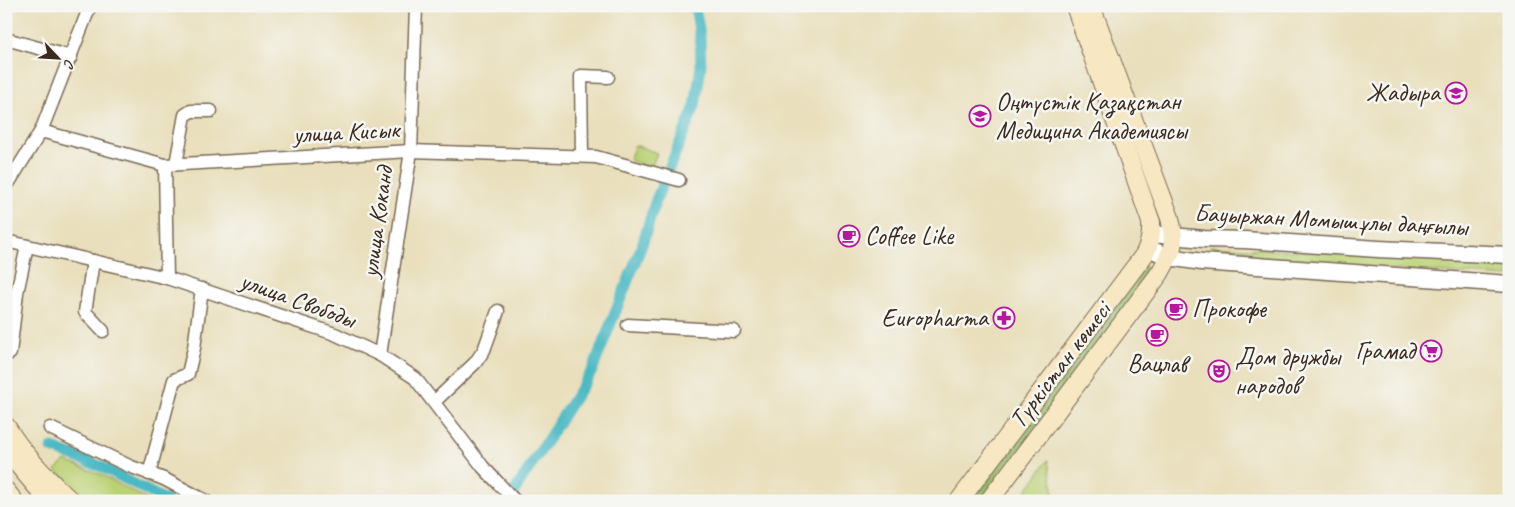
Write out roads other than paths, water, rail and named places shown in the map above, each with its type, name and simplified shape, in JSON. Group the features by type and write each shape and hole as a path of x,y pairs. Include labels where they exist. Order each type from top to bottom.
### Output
{"main road":[{"path":"1075,6 1151,222 1150,241"},
{"path":"1091,6 1170,218 1174,236"},
{"name":"Түркістан көшесі","path":"989,501 1160,273 1173,248 1174,236"},
{"name":"Түркістан көшесі","path":"959,501 1108,302 1150,241"},
{"path":"6,426 20,447 51,483 71,501"},
{"path":"6,450 41,492 52,501"},
{"path":"6,492 14,501"}],"street":[{"path":"6,187 41,131 90,6"},
{"name":"улица Коканд","path":"380,355 410,151 416,6"},
{"path":"6,39 70,57"},
{"path":"582,156 580,76 608,76"},
{"path":"167,278 170,164 185,115 191,111 211,111"},
{"name":"улица Кисык","path":"41,131 170,164 410,151 582,156 596,157 678,180"},
{"name":"Бауыржан Момышұлы даңғылы","path":"1150,241 1174,236 1509,255"},
{"name":"улица Свободы","path":"6,241 167,278 335,334 380,355 415,378 506,497"},
{"name":"Бауыржан Момышұлы даңғылы","path":"1150,241 1169,257 1202,262 1509,284"},
{"path":"10,353 17,293 27,246"},
{"path":"93,261 85,312 103,331"},
{"path":"149,474 174,380 188,374 194,348 202,290"},
{"path":"430,398 434,402 475,363 484,350 498,311"},
{"path":"628,325 734,330"},
{"path":"50,428 206,501"}],"waterway":[{"path":"508,501 592,371 642,245 656,200 695,106 701,66 700,36 696,12 692,6"},
{"path":"52,448 102,467 167,501"}],"place":[{"name":"Жадыра","path":"1456,93"},
{"name":"Оңтүстік Қазақстан Медицина Академиясы","path":"980,116"},
{"name":"Coffee Like","path":"849,236"},
{"name":"Прокофе","path":"1176,309"},
{"name":"Europharma","path":"1004,318"},
{"name":"Вацлав","path":"1157,335"},
{"name":"Грамад","path":"1431,351"},
{"name":"Дом дружбы народов","path":"1219,371"}]}
